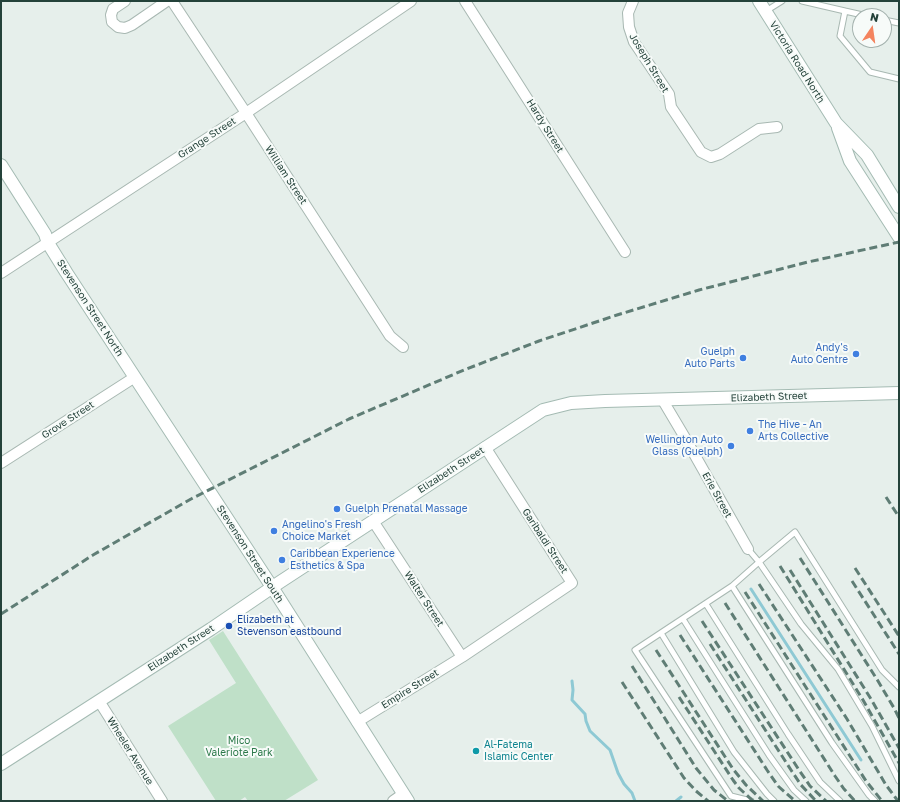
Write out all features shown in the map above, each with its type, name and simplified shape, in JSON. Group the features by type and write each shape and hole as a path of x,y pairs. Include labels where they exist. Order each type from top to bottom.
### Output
{"main road":[{"name":"Victoria Road North","path":"758,1 836,123 867,155 899,207"},
{"name":"Victoria Road North","path":"836,123 850,161 899,237"},
{"name":"Stevenson Street North","path":"1,166 45,234 48,243 66,272 181,449"},
{"name":"Elizabeth Street","path":"1,764 211,629 272,587 543,410 572,403 662,399 899,393"},
{"name":"Stevenson Street South","path":"181,449 272,587 406,798"}],"street":[{"path":"125,1 113,9 111,15 112,22 118,27 125,28 132,25 167,1"},
{"name":"William Street","path":"172,1 246,112 390,336 403,347"},
{"name":"Grange Street","path":"1,273 246,112 411,1"},
{"name":"Hardy Street","path":"465,1 625,252"},
{"name":"Joseph Street","path":"633,1 628,13 629,27 634,42 669,94 670,107 701,152 711,157 720,154 759,129 777,127"},
{"name":"Grove Street","path":"1,462 134,377"},
{"name":"Erie Street","path":"662,399 748,549"},
{"name":"Garibaldi Street","path":"462,657 572,583 485,448"},
{"name":"Walter Street","path":"373,521 462,657"},
{"name":"Empire Street","path":"357,722 462,657"},
{"name":"Wheeler Avenue","path":"99,701 162,801"},
{"path":"393,801 406,798"}],"lane":[{"path":"765,11 782,1"},
{"path":"802,1 852,13"},
{"path":"845,11 840,36 870,72 899,79"},
{"path":"751,801 730,796 635,650 732,586 795,532 882,670 899,687"},
{"path":"748,549 759,562 801,624 838,669 872,726 899,781"},
{"path":"732,586 832,743 875,801"},
{"path":"706,604 820,782 840,801"},
{"path":"683,619 769,755 794,790 806,801"},
{"path":"661,633 734,752 774,801"}],"green space":[{"name":"Mico Valeriote Park","path":"223,631 318,780 284,801 248,801 245,797 239,801 216,801 168,726 236,683 209,640"}],"waterway":[{"path":"751,589 861,760"},
{"path":"572,681 572,700 585,714 590,731 610,750 618,773 624,784 632,793 635,801"},
{"path":"676,801 681,797"}],"railway":[{"path":"1,614 93,555 191,499 349,419 464,370 539,341 699,290 808,262 899,242"},
{"path":"886,497 899,517"},
{"path":"800,558 878,681 899,718"},
{"path":"780,566 863,700 899,763"},
{"path":"855,568 899,636"},
{"path":"790,570 871,699 899,748"},
{"path":"852,581 899,654"},
{"path":"759,584 847,719 886,785 898,801"},
{"path":"745,592 866,781 882,801"},
{"path":"725,603 835,776 855,801"},
{"path":"702,621 810,786 826,801"},
{"path":"680,635 778,786 795,801"},
{"path":"710,644 801,785 816,801"},
{"path":"656,650 733,769 746,785 763,801"},
{"path":"632,666 696,768 714,790 728,801"},
{"path":"622,682 684,778 708,801"},
{"path":"679,697 733,780 753,801"}],"place":[{"name":"Andy's Auto Centre","path":"856,354"},
{"name":"Guelph Auto Parts","path":"743,358"},
{"name":"The Hive - An Arts Collective","path":"750,431"},
{"name":"Wellington Auto Glass (Guelph)","path":"731,446"},
{"name":"Guelph Prenatal Massage","path":"337,509"},
{"name":"Angelino's Fresh Choice Market","path":"274,531"},
{"name":"Caribbean Experience Esthetics & Spa","path":"282,560"},
{"name":"Elizabeth at Stevenson eastbound","path":"229,626"},
{"name":"Al-Fatema Islamic Center","path":"476,751"}]}
